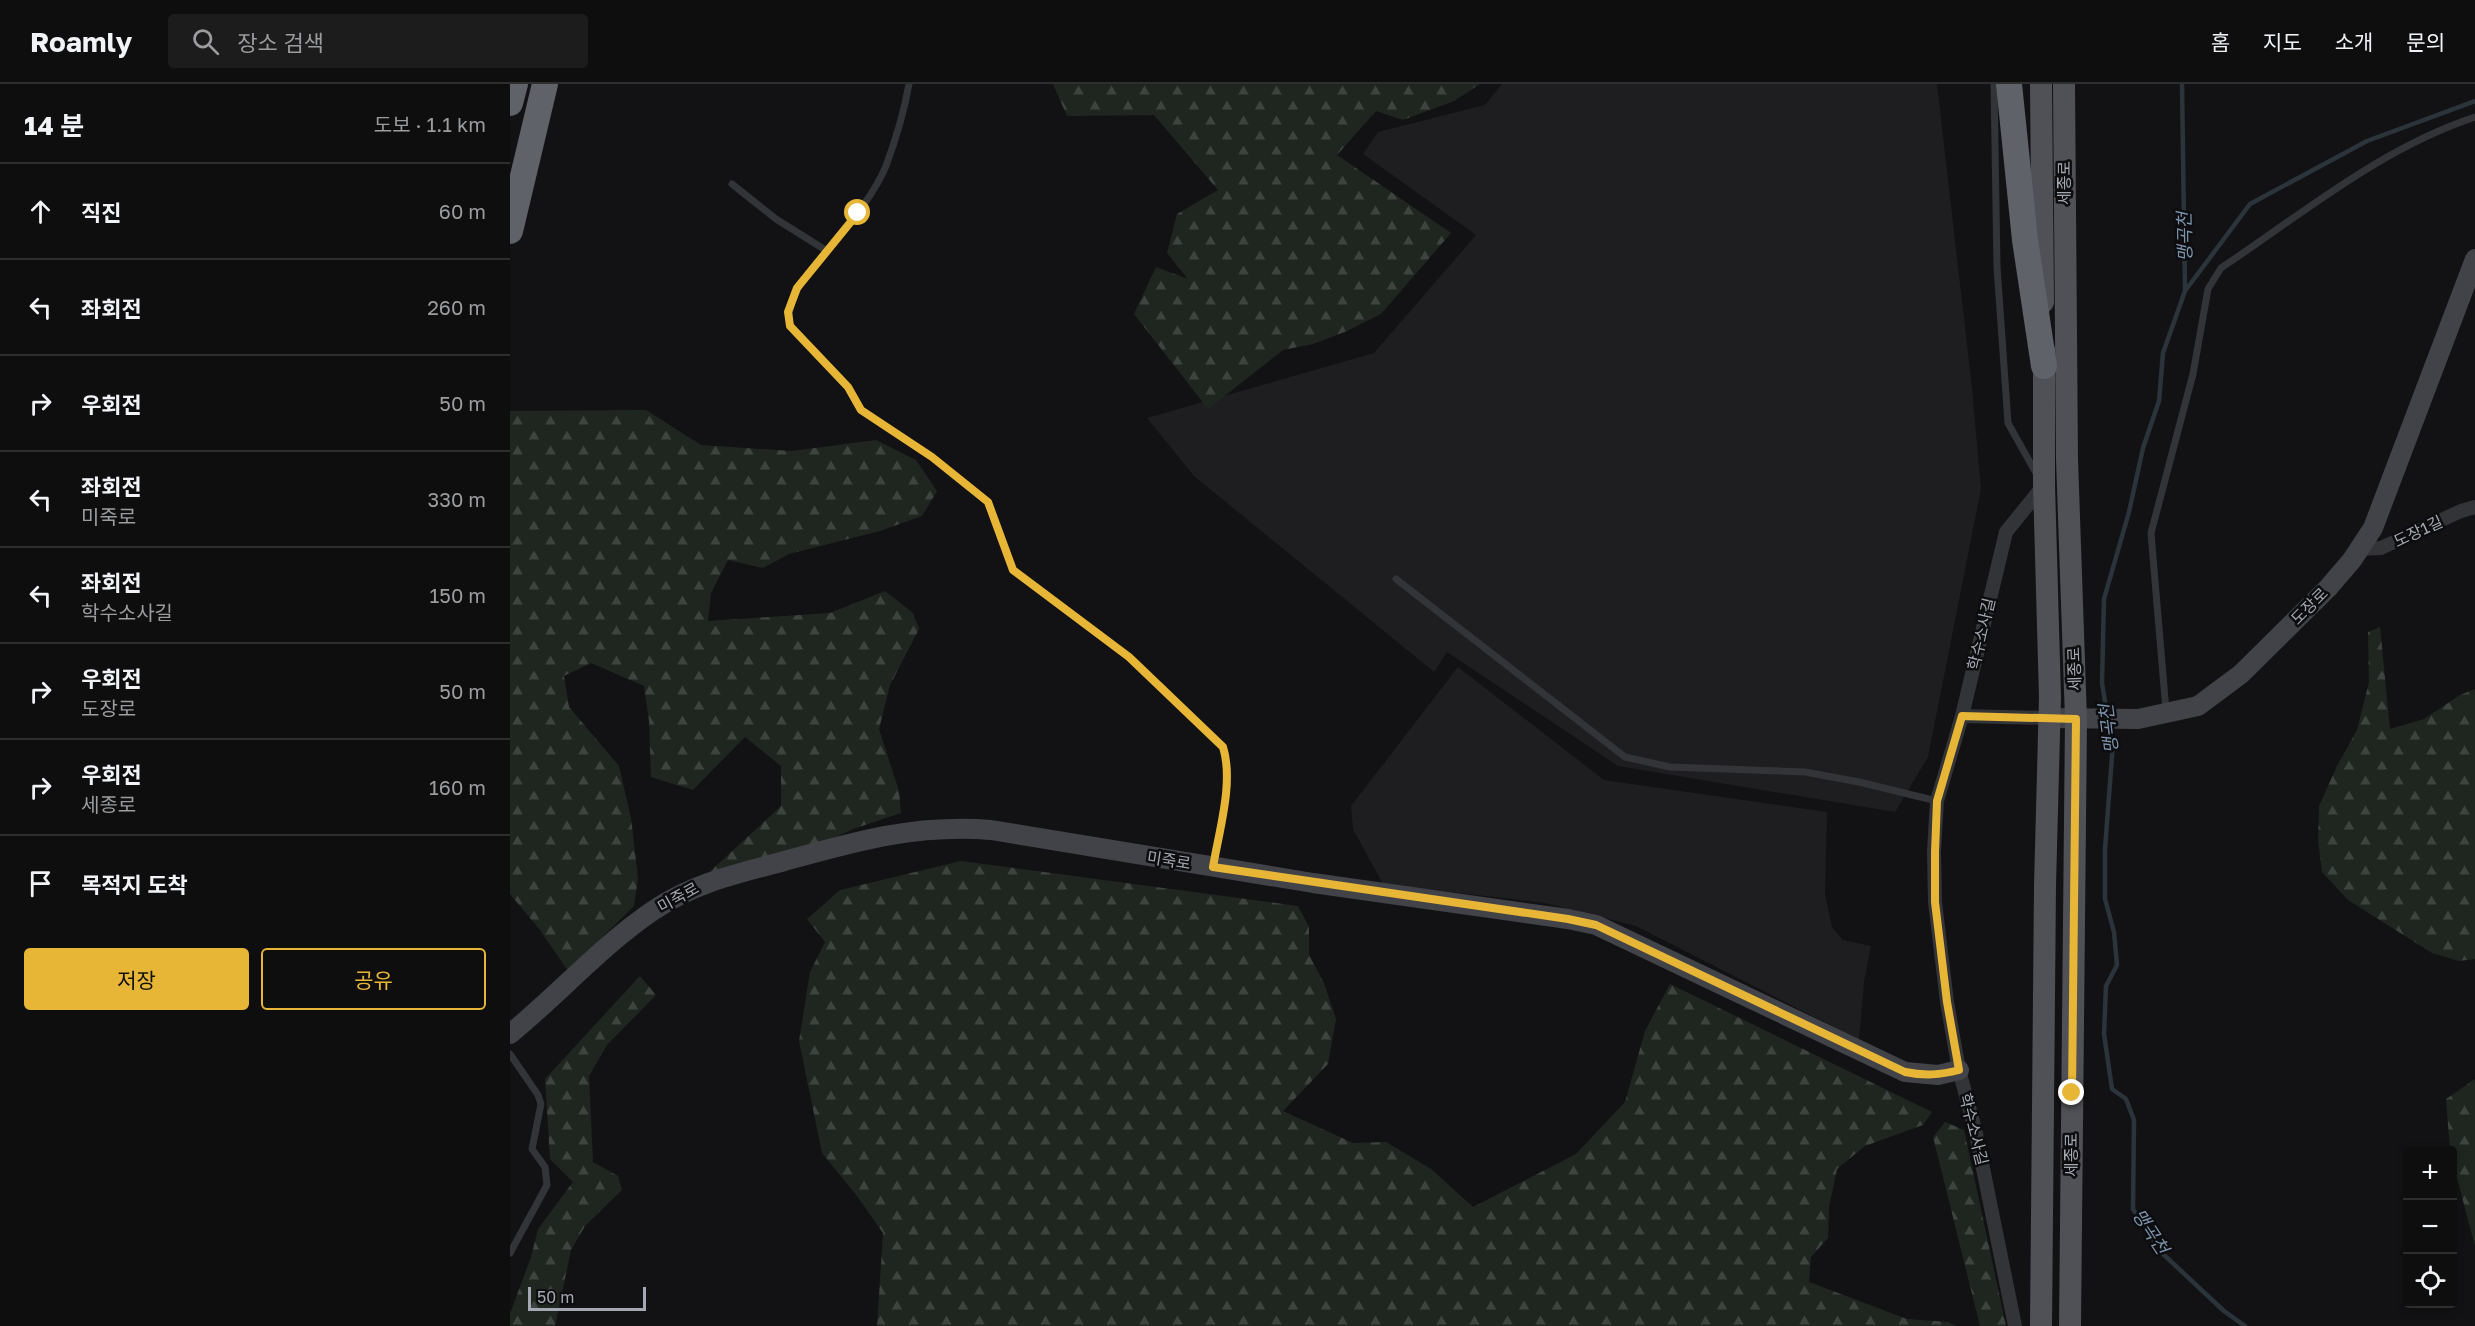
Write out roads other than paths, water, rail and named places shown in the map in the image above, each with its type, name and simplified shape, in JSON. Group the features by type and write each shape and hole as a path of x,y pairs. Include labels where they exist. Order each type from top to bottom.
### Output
{"highway":[{"path":"510,103 515,84"},
{"path":"510,231 545,84"},
{"path":"2009,84 2025,240 2044,366"}],"main road":[{"name":"세종로","path":"2041,84 2044,485 2049,718 2045,885 2041,1326"},
{"name":"세종로","path":"2064,84 2067,459 2085,719 2070,1326"}],"street":[{"name":"도장로","path":"1962,716 2138,719 2198,706 2241,674 2328,588 2373,528 2475,259"},
{"name":"학수소사길","path":"2015,1326 1980,1152 1959,1070 1947,1002 1935,902 1937,801 1962,716 2006,532 2044,485"},
{"name":"도장1길","path":"2359,549 2381,548 2461,511 2475,507"},
{"name":"미죽로","path":"510,1034 630,927 679,895 703,883 874,836 928,829 958,828 991,830 1213,867 1596,925 1905,1072 1921,1076 1959,1070"}],"lane":[{"path":"909,84 904,111 885,168 858,213 797,288 788,312 790,326 848,387 861,410 932,457 988,502 1013,570 1129,657 1223,747 1228,763 1213,867"},
{"path":"1994,84 1997,267 2007,423 2044,485"},
{"path":"2166,714 2151,532 2193,374 2208,289 2221,268 2350,179 2409,145 2456,123 2475,117"},
{"path":"732,184 776,219 827,251"},
{"path":"1396,579 1625,757 1670,767 1805,772 1859,782 1937,801"},
{"path":"510,1054 538,1095 541,1104 532,1149 545,1167 547,1185 510,1253"}],"waterway":[{"name":"맹곡천","path":"2107,714 2102,683 2104,599 2129,512 2143,448 2159,401 2163,353 2185,291 2182,84"},
{"path":"2185,291 2250,204 2367,141 2475,101"},
{"name":"맹곡천","path":"2110,725 2113,743 2105,849 2105,899 2114,932 2117,965 2106,986 2104,1034 2112,1089 2126,1099 2134,1120 2133,1209 2163,1254 2224,1311 2245,1326"}]}
